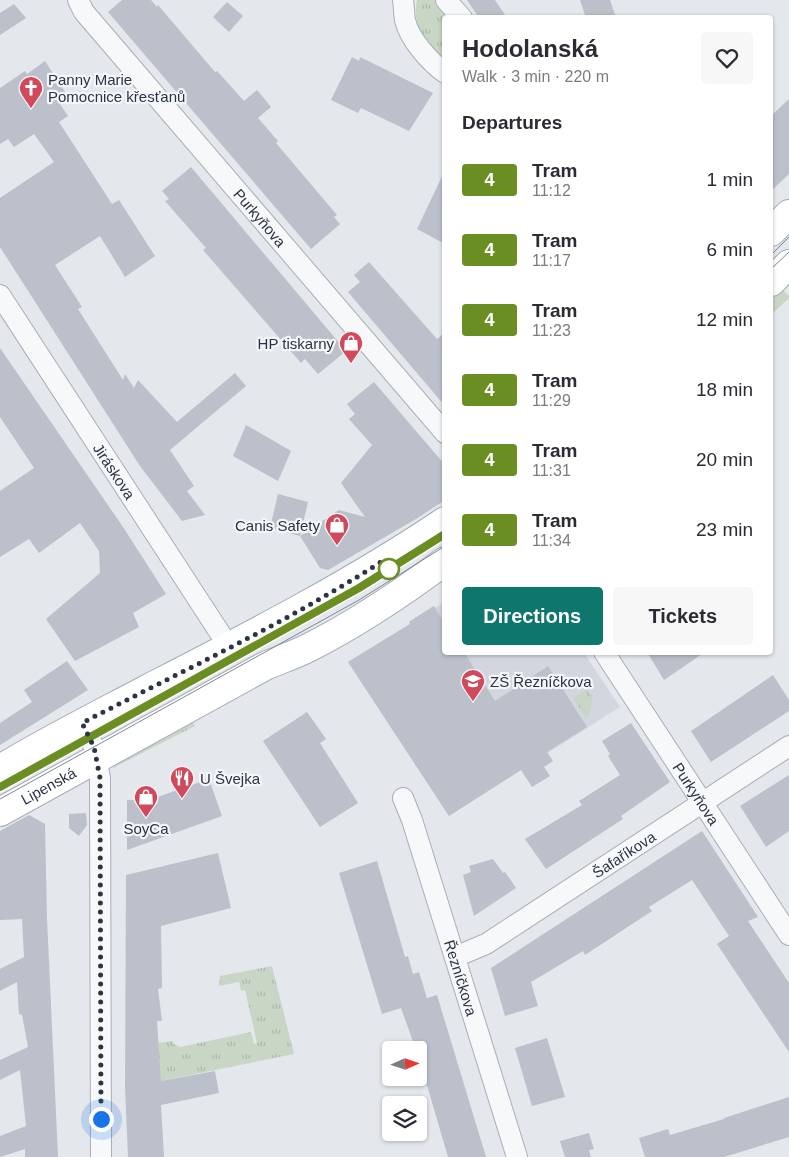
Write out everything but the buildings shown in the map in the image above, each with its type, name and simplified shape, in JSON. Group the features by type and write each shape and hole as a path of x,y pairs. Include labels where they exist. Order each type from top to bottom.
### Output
{"main road":[{"path":"773,230 789,214"},
{"path":"773,280 789,264"},
{"path":"0,769 82,723 353,580 442,523"},
{"name":"Lipenská","path":"0,812 265,666 307,648 347,626 400,593 442,563"}],"street":[{"path":"403,0 405,22 413,38 423,53 442,71"},
{"path":"446,0 459,15"},
{"name":"Purkyňova","path":"81,6 442,429"},
{"name":"Jiráskova","path":"0,294 229,647"},
{"name":"Purkyňova","path":"606,655 789,935"},
{"path":"82,723 97,758 100,787 101,1157"},
{"name":"Šafaříkova","path":"455,957 486,944 789,746"},
{"name":"Řezníčkova","path":"403,798 412,820 517,1157"}],"shaded area":[{"name":"ZŠ Řezníčkova","path":"442,604 442,655 585,655 620,707 449,816 348,662 410,624 409,622 433,606 435,608"}],"green space":[{"path":"417,0 436,0 450,15 442,15 442,62 432,52 422,36 416,18"},
{"path":"779,286 789,298 773,313 773,292"},
{"path":"587,689 593,698 589,715 585,717 573,698"},
{"path":"188,714 195,726 113,768 113,764"},
{"path":"272,966 294,1054 161,1081 158,1043 172,1041 180,1047 251,1032 254,1044 257,1043 245,990 241,991 239,982 219,986 220,976"}],"tram line":[{"path":"773,253 789,237"},
{"path":"773,267 789,252"},
{"path":"0,787 359,588 442,536"},
{"name":"4","path":"0,787 359,588 442,536"},
{"path":"0,799 359,600 442,548"}],"place":[{"name":"Panny Marie Pomocnice křesťanů","path":"31,109"},
{"name":"HP tiskarny","path":"351,364"},
{"name":"Canis Safety","path":"337,546"},
{"name":"ZŠ Řezníčkova","path":"473,702"},
{"name":"U Švejka","path":"182,799"},
{"name":"SoyCa","path":"146,818"}],"route":[{"path":"101,1119 100,778 94,747 82,723 292,614 381,562 389,569"}]}
